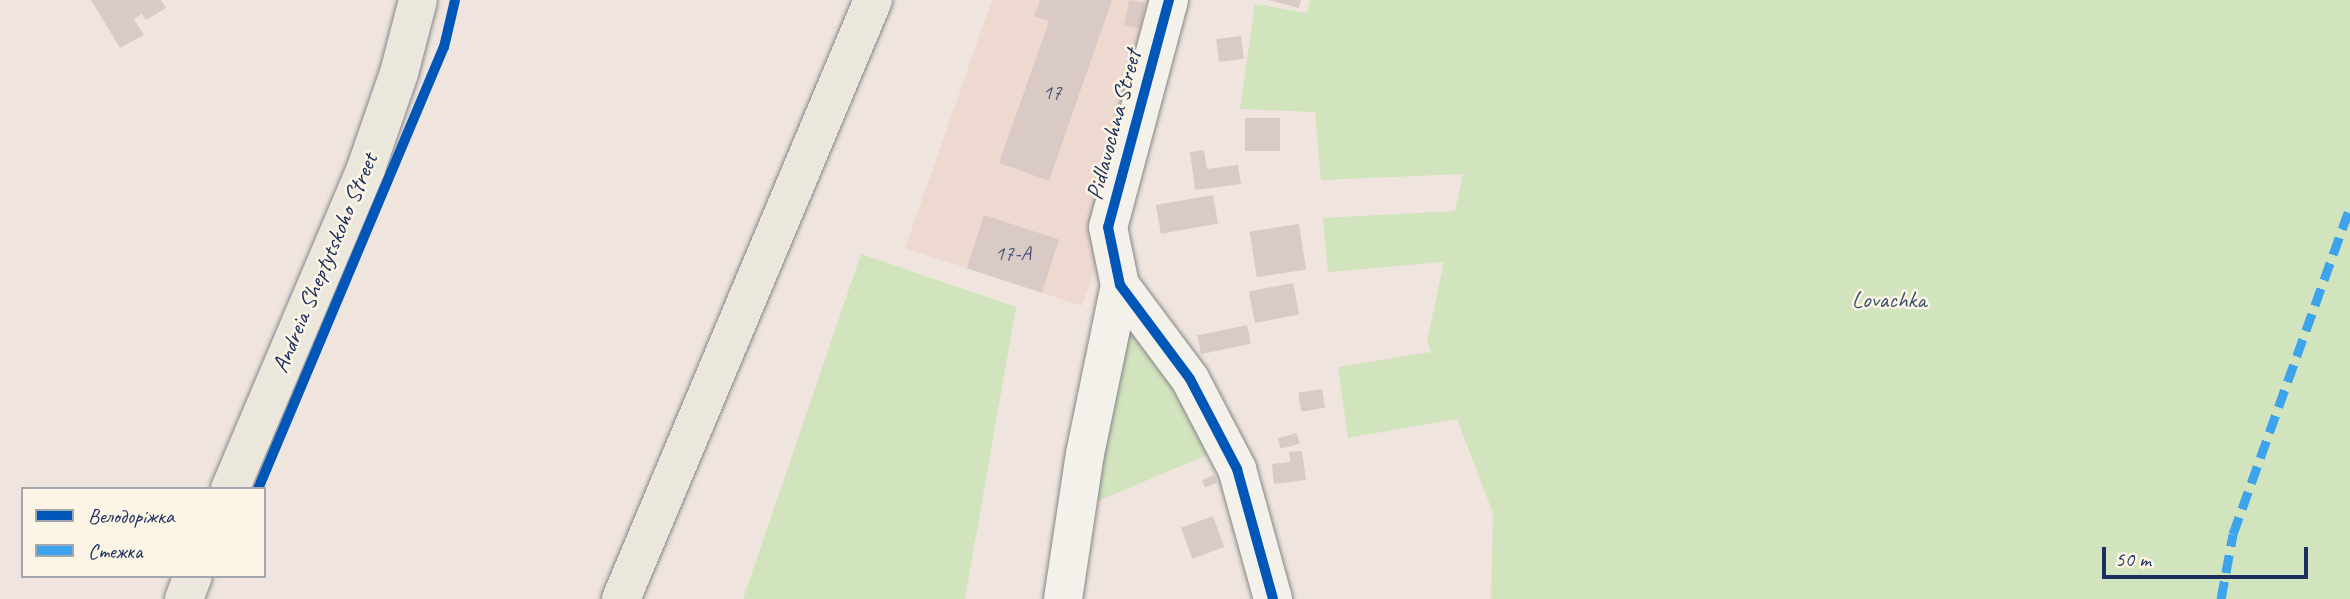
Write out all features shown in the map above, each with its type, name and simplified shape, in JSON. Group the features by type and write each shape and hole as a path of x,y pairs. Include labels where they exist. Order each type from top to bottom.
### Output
{"main road":[{"path":"621,599 873,0"},
{"name":"Andreia Sheptytskoho Street","path":"231,487 366,168 410,11"},
{"path":"184,599 193,578"}],"street":[{"name":"Pidlavochna Street","path":"1063,599 1085,454 1120,285 1108,227 1169,0"},
{"name":"Pidlavochna Street","path":"1120,285 1190,379 1237,469 1273,599"}],"shaded area":[{"path":"992,0 1166,0 1108,227 1082,306 905,248"}],"green space":[{"name":"Lovachka","path":"1310,0 2350,0 2350,599 1491,599 1493,513 1457,419 1348,438 1338,367 1431,352 1427,340 1444,262 1328,272 1323,218 1455,211 1463,174 1321,180 1315,112 1240,109 1255,4 1307,13"},
{"path":"861,254 1016,307 965,599 743,599"},
{"path":"1137,329 1216,451 1089,505 1124,330"}],"building":[{"path":"91,0 161,0 166,8 146,20 142,14 134,19 144,35 120,48"},
{"path":"1040,0 1112,0 1049,181 999,163 1049,21 1034,16"},
{"path":"1129,0 1145,3 1140,29 1124,26"},
{"path":"1268,0 1301,0 1299,8"},
{"path":"1241,36 1244,59 1219,62 1216,39"},
{"path":"1245,118 1280,118 1280,151 1245,151"},
{"path":"1204,150 1207,169 1238,165 1241,184 1195,190 1190,152"},
{"path":"1213,195 1218,224 1161,234 1156,205"},
{"path":"984,215 1059,239 1042,293 967,268"},
{"path":"1299,224 1306,269 1257,277 1250,232"},
{"path":"1293,283 1299,314 1255,323 1249,292"},
{"path":"1247,325 1251,344 1201,354 1197,336"},
{"path":"1322,389 1325,408 1301,412 1298,393"},
{"path":"1297,433 1300,444 1281,449 1278,438"},
{"path":"1302,451 1306,480 1274,484 1272,464 1290,462 1289,452"},
{"path":"1214,475 1217,482 1205,487 1202,480"},
{"path":"1213,516 1224,547 1192,559 1181,528"}],"marked path":[{"path":"2221,599 2233,534 2350,207"}],"cycle path":[{"path":"259,487 444,47 455,0"},
{"path":"1169,0 1108,227 1120,285 1190,379 1237,469 1273,599"}]}
